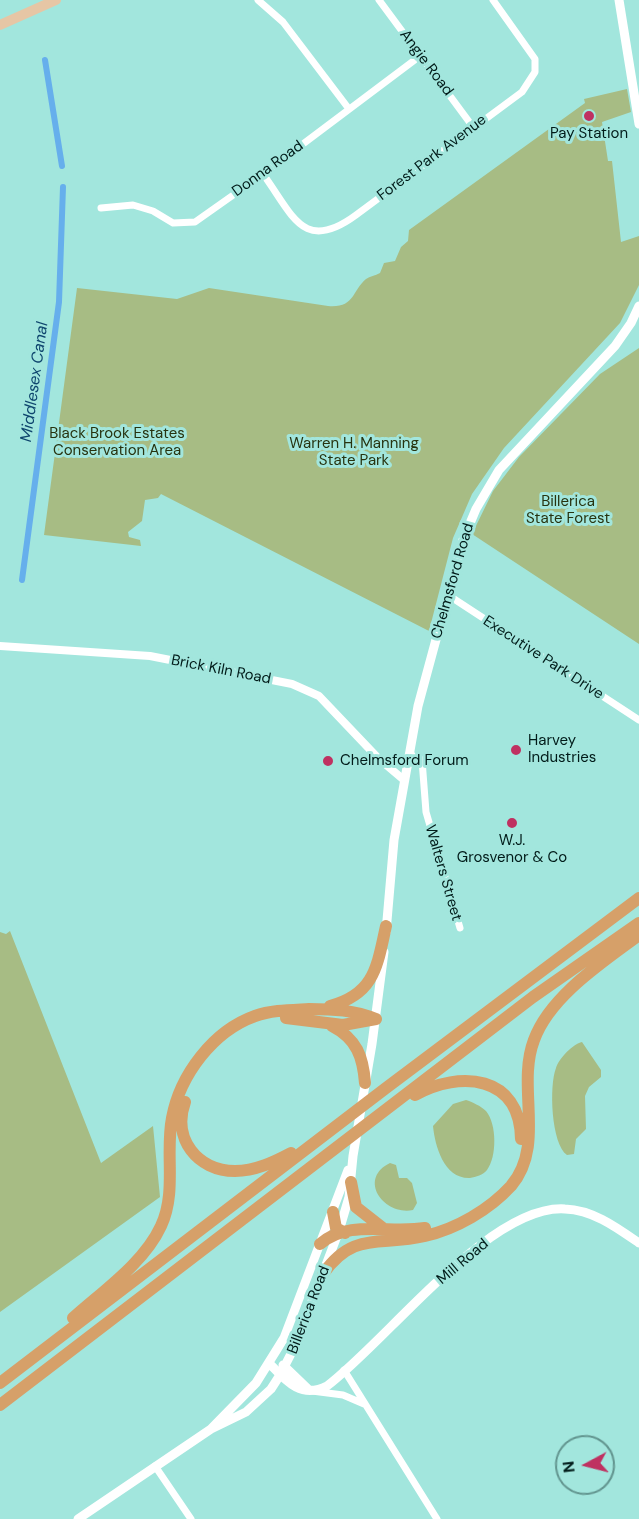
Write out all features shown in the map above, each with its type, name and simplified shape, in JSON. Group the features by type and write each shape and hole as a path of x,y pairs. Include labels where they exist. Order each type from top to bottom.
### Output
{"highway":[{"path":"0,1383 329,1131 639,898"},
{"path":"0,1405 533,997 639,923"},
{"path":"315,1009 346,1001 365,988 375,971 387,926"},
{"path":"323,1274 345,1250 360,1243 410,1239 442,1231 480,1211 510,1186 523,1167 528,1147 527,1071 538,1031 560,998 639,934"},
{"path":"0,1383 124,1273 155,1237 162,1225 169,1196 172,1115 186,1082 204,1053 228,1030 255,1016 280,1011 346,1010 376,1019"},
{"path":"329,1131 277,1161 254,1169 236,1171 220,1170 204,1163 186,1145 181,1122 185,1101 199,1072 217,1048 247,1027 275,1019 302,1018 326,1023 348,1024 376,1019"},
{"path":"326,1023 345,1033 355,1043 362,1060 365,1083"},
{"path":"320,1244 339,1231 357,1229 391,1231 424,1228 442,1223 489,1196 506,1180 518,1159 521,1141 520,1123 512,1104 501,1091 471,1080 453,1081 427,1088 370,1122"},
{"path":"351,1182 356,1207 374,1224 391,1231"},
{"path":"333,1212 335,1225 339,1231 359,1238 381,1241"}],"main road":[{"path":"619,0 639,124"},
{"path":"0,25 50,1"},
{"name":"Chelmsford Road","path":"394,840 418,706 463,540 488,486 513,453 615,346 631,324 639,306"},
{"name":"Billerica Road","path":"211,1429 230,1422 246,1412 271,1389 283,1371 339,1231 351,1182 352,1156 376,1019 394,840"},
{"name":"Billerica Road","path":"78,1519 211,1429 243,1398 272,1360 333,1212 352,1156"},
{"name":"Mill Road","path":"309,1390 327,1386 447,1274 505,1227 527,1215 556,1209 580,1211 605,1220 639,1243"},
{"path":"272,1360 297,1389 309,1390"}],"street":[{"path":"258,0 283,22 349,110"},
{"name":"Angie Road","path":"379,0 473,127"},
{"name":"Forest Park Avenue","path":"263,174 300,225 315,233 331,231 356,216 522,92 535,72 535,59 493,0"},
{"name":"Donna Road","path":"101,208 133,205 153,211 173,223 187,224 201,218 420,56"},
{"name":"Executive Park Drive","path":"448,596 639,720"},
{"name":"Brick Kiln Road","path":"0,646 150,656 292,684 319,696 378,758 404,780"},
{"name":"Walters Street","path":"409,754 422,760 426,812 460,928"},
{"path":"344,1370 437,1519"},
{"path":"309,1390 349,1396 367,1406"},
{"path":"155,1466 191,1519"}],"green space":[{"name":"Warren H. Manning State Park","path":"627,89 631,112 602,122 608,161 612,161 621,242 639,236 639,285 620,323 504,448 472,494 453,538 429,631 161,494 158,498 145,500 142,521 128,532 129,537 140,540 141,546 44,535 77,288 177,299 209,288 328,306 343,304 352,298 366,279 380,273 384,263 395,261 401,247 408,241 409,230 585,103 584,99"},
{"name":"Billerica State Forest","path":"639,348 639,644 472,534 493,491 519,457 600,374"},
{"path":"10,931 101,1163 153,1126 160,1197 0,1312 0,932 6,934"},
{"path":"582,1042 601,1070 601,1077 589,1087 585,1096 586,1129 576,1139 574,1154 567,1155 562,1149 555,1127 552,1100 554,1076 563,1056"},
{"path":"466,1100 486,1111 494,1132 493,1157 487,1170 479,1176 470,1178 454,1173 442,1160 433,1126 453,1104"},
{"path":"390,1163 396,1165 399,1178 407,1178 412,1183 417,1203 413,1210 393,1207 378,1195 375,1186 376,1178 380,1170"}],"waterway":[{"name":"Middlesex Canal","path":"45,60 62,166"},
{"name":"Middlesex Canal","path":"22,580 59,302 63,187"}],"place":[{"name":"Pay Station","path":"589,116"},
{"name":"Harvey Industries","path":"516,750"},
{"name":"Chelmsford Forum","path":"328,761"},
{"name":"W.J. Grosvenor & Co","path":"512,823"}],"park label":[{"name":"Black Brook Estates Conservation Area","path":"117,442"}]}
